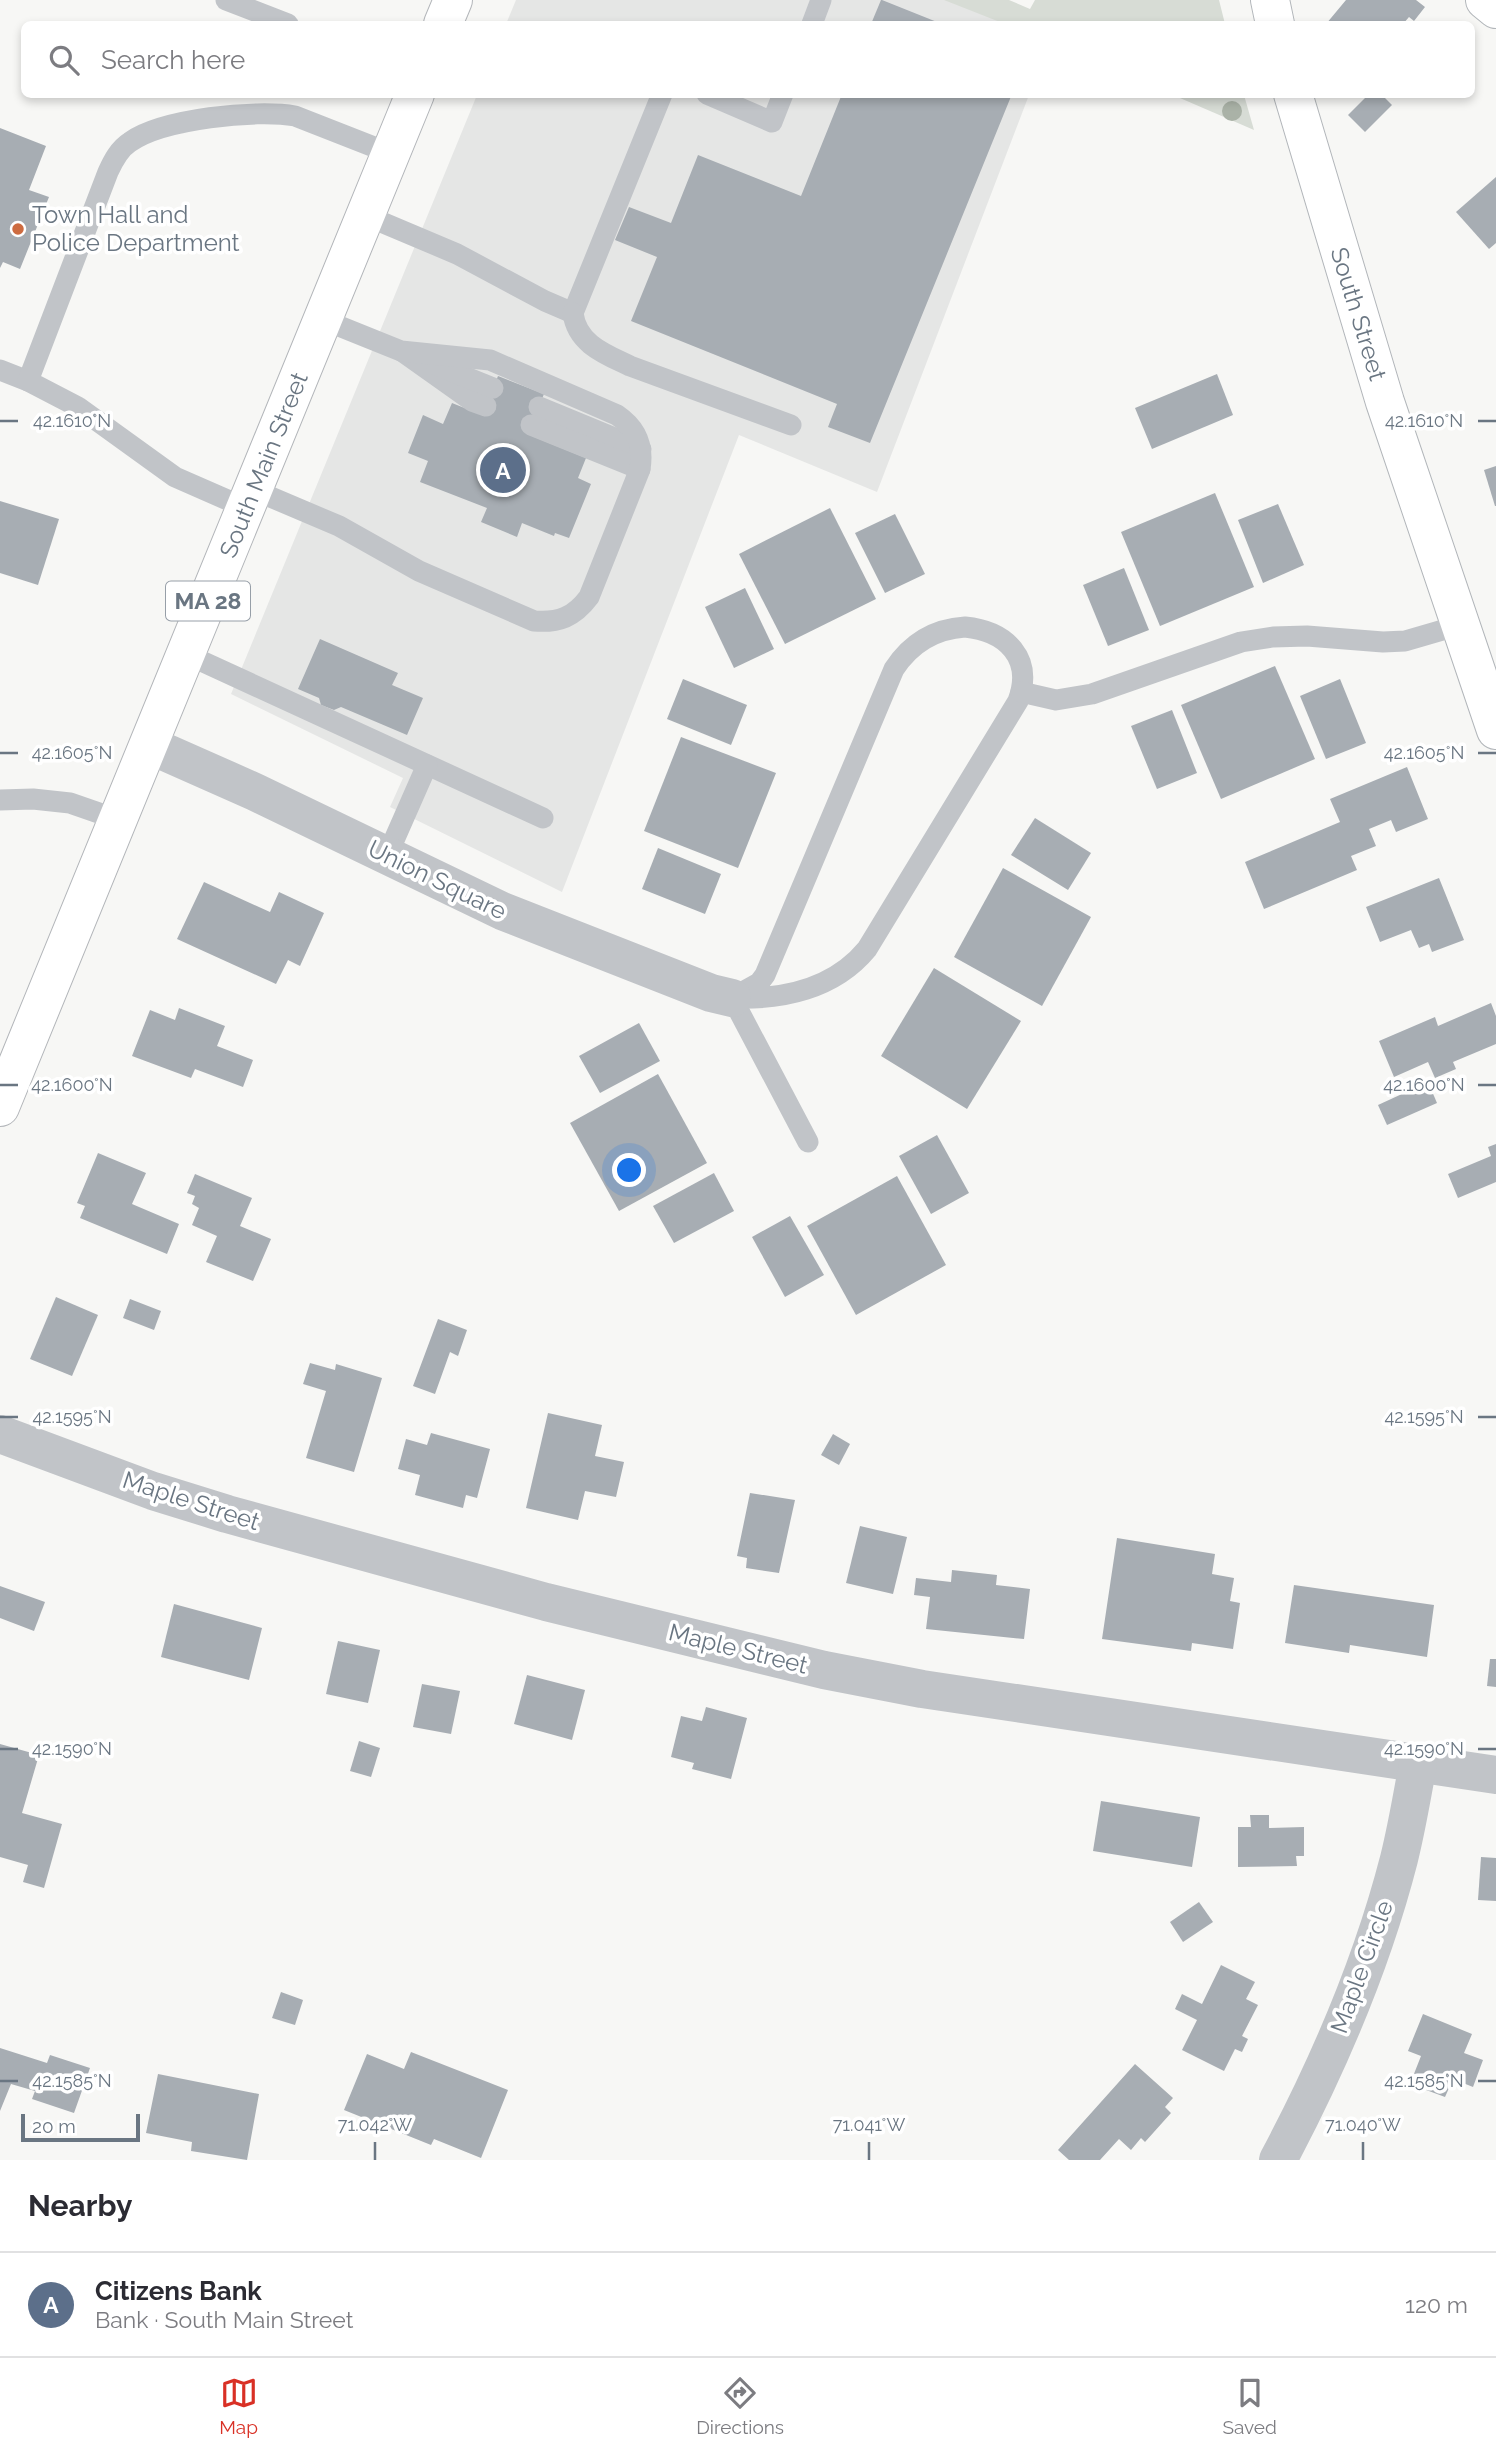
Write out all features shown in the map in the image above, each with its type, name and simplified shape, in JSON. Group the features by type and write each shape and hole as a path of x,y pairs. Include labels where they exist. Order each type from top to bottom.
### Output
{"main road":[{"path":"444,21 453,0"},
{"path":"1270,0 1274,21"},
{"path":"1485,0 1496,9"},
{"name":"South Main Street","path":"0,1107 413,98"},
{"name":"South Street","path":"1294,98 1385,402 1496,730"}],"street":[{"name":"Union Square","path":"149,746 234,782 502,911 711,993 732,998"},
{"name":"Maple Street","path":"0,1434 227,1514 545,1602 824,1670 922,1689 1496,1775"},
{"name":"Maple Circle","path":"1278,2160 1326,2064 1369,1955 1399,1859 1418,1764"}],"lane":[{"path":"226,0 280,21"},
{"path":"813,21 821,0"},
{"path":"660,98 573,313 578,331 595,349 630,366 791,425"},
{"path":"716,98 772,122 781,98"},
{"path":"28,381 108,172 121,150 140,136 171,126 243,114 265,104 280,113 302,118 392,154"},
{"path":"367,216 477,265 573,313"},
{"path":"324,320 401,351 489,397"},
{"path":"0,370 78,407 176,477 338,526 419,571 534,621 550,623 566,619 579,610 589,597 640,458 632,428 617,415 490,360 401,351"},
{"path":"535,416 640,458"},
{"path":"1021,692 1049,700 1079,697 1256,639 1327,636 1382,642 1405,641 1460,625"},
{"path":"950,628 978,628 1001,637 1014,652 1022,670 1018,701 867,949 840,975 806,990 769,998 732,998 758,983 765,975 894,669 902,658 922,640 935,632 950,628"},
{"path":"186,654 543,818"},
{"path":"387,856 427,765"},
{"path":"0,800 33,799 70,803 119,820"},
{"path":"732,998 808,1142"}],"shaded area":[{"path":"516,0 1006,0 1046,21 507,21"},
{"path":"944,0 1009,0 1030,9 1035,0 1219,0 1224,21 997,21"},
{"path":"476,98 1028,98 877,492 739,435 562,892 390,807 403,778 231,694"},
{"path":"1180,98 1245,98 1254,130"}],"building":[{"path":"882,0 934,21 872,21"},
{"path":"1346,0 1416,0 1425,7 1414,21 1409,17 1406,21 1328,21"},
{"path":"840,98 1010,98 870,443 828,427 837,404 631,321 657,257 615,240 629,207 671,223 698,155 801,196"},
{"path":"1365,98 1385,98 1392,105 1365,132 1348,115"},
{"name":"Town Hall and Police Department","path":"0,128 46,146 29,190 49,197 20,269 3,262 0,268"},
{"path":"1496,177 1496,243 1489,249 1456,212"},
{"path":"1217,374 1233,415 1152,449 1135,408"},
{"path":"498,376 544,394 527,434 586,458 578,478 591,484 569,538 555,533 554,536 522,523 517,537 481,522 487,508 420,482 428,461 408,453 423,415 443,424 452,403 482,415"},
{"path":"1496,466 1496,506 1495,506 1484,470"},
{"path":"1215,493 1254,587 1160,626 1121,532"},
{"path":"0,501 59,519 38,585 0,573"},
{"path":"1278,504 1304,565 1263,583 1238,520"},
{"path":"830,508 876,599 785,644 739,554"},
{"path":"895,514 925,574 885,593 855,533"},
{"path":"1124,568 1149,630 1108,646 1083,585"},
{"path":"745,588 774,649 734,668 705,607"},
{"path":"320,639 398,673 392,685 423,698 407,735 341,707 334,710 321,705 319,698 298,689"},
{"path":"1275,666 1315,759 1221,799 1181,705"},
{"path":"683,679 747,705 731,745 667,719"},
{"path":"1340,679 1366,743 1326,759 1300,696"},
{"path":"1172,710 1197,773 1157,789 1131,726"},
{"path":"681,737 776,773 738,868 644,831"},
{"path":"1407,767 1428,819 1396,832 1391,820 1369,829 1376,846 1351,856 1357,870 1264,909 1245,862 1340,822 1330,799"},
{"path":"1035,818 1091,853 1068,890 1011,855"},
{"path":"658,848 721,874 705,914 642,889"},
{"path":"1003,868 1091,917 1042,1006 954,957"},
{"path":"1439,878 1464,940 1432,952 1429,944 1419,948 1411,930 1380,942 1366,907"},
{"path":"204,882 270,912 279,892 324,913 300,966 288,960 276,984 177,939"},
{"path":"934,968 1021,1021 967,1109 881,1056"},
{"path":"1491,1003 1496,1016 1496,1044 1453,1062 1456,1069 1435,1078 1428,1062 1394,1077 1379,1041 1435,1017 1438,1026"},
{"path":"179,1008 225,1026 217,1046 253,1060 243,1087 195,1069 191,1078 132,1056 150,1010 175,1020"},
{"path":"639,1023 660,1061 600,1093 579,1056"},
{"path":"658,1074 707,1163 619,1211 570,1123"},
{"path":"1428,1082 1437,1103 1387,1125 1378,1105"},
{"path":"937,1135 969,1193 931,1214 899,1156"},
{"path":"1496,1144 1496,1182 1458,1198 1448,1174 1491,1156 1488,1147"},
{"path":"98,1153 146,1173 132,1204 179,1224 167,1254 80,1218 85,1206 77,1203"},
{"path":"714,1173 734,1211 674,1243 653,1206"},
{"path":"195,1174 252,1198 240,1226 271,1239 253,1281 206,1262 217,1236 192,1225 199,1208 192,1204 195,1196 187,1193"},
{"path":"897,1176 946,1265 856,1315 807,1226"},
{"path":"790,1216 824,1275 785,1297 752,1237"},
{"path":"56,1297 98,1315 72,1376 30,1359"},
{"path":"130,1299 161,1311 154,1330 123,1318"},
{"path":"438,1319 467,1330 458,1356 450,1352 435,1394 413,1386"},
{"path":"310,1363 335,1370 336,1364 382,1378 354,1472 306,1458 326,1391 303,1384"},
{"path":"548,1413 602,1425 595,1456 624,1462 616,1497 585,1491 578,1520 526,1508"},
{"path":"431,1433 490,1449 477,1498 466,1495 463,1508 415,1495 420,1475 398,1469 406,1439 427,1445"},
{"path":"833,1434 850,1444 839,1465 821,1455"},
{"path":"750,1493 795,1500 779,1573 746,1568 747,1558 737,1556"},
{"path":"860,1526 907,1537 893,1594 846,1583"},
{"path":"1117,1538 1215,1554 1212,1574 1234,1578 1230,1601 1240,1603 1233,1649 1192,1643 1191,1651 1102,1639"},
{"path":"952,1570 997,1575 996,1585 1030,1589 1024,1639 926,1629 930,1597 914,1595 916,1578 951,1582"},
{"path":"1294,1585 1434,1605 1427,1657 1350,1645 1349,1653 1285,1643"},
{"path":"0,1586 45,1602 34,1631 0,1618"},
{"path":"174,1604 262,1628 249,1680 161,1657"},
{"path":"338,1641 380,1650 368,1703 326,1694"},
{"path":"1490,1659 1496,1659 1496,1687 1487,1686"},
{"path":"527,1675 585,1690 572,1740 514,1724"},
{"path":"422,1684 460,1691 451,1734 413,1727"},
{"path":"706,1707 747,1718 731,1779 692,1769 694,1763 671,1757 681,1716 702,1721"},
{"path":"359,1741 380,1748 371,1777 350,1771"},
{"path":"0,1744 39,1755 22,1813 62,1824 44,1888 23,1882 28,1865 0,1857"},
{"path":"1101,1801 1200,1817 1192,1867 1093,1851"},
{"path":"1250,1815 1269,1815 1269,1828 1304,1827 1304,1856 1296,1856 1297,1866 1238,1867 1238,1827 1251,1827"},
{"path":"1481,1857 1496,1858 1496,1901 1478,1900"},
{"path":"1199,1902 1213,1922 1183,1942 1170,1922"},
{"path":"1221,1965 1255,1982 1246,1999 1258,2005 1242,2036 1248,2039 1242,2052 1235,2049 1224,2071 1182,2050 1197,2020 1175,2009 1182,1994 1202,2004"},
{"path":"281,1992 303,2000 295,2025 272,2018"},
{"path":"1423,2014 1472,2034 1464,2053 1483,2060 1473,2087 1453,2079 1445,2097 1410,2084 1421,2056 1408,2051"},
{"path":"0,2048 47,2063 50,2055 90,2068 74,2113 32,2099 35,2091 11,2084 0,2111"},
{"path":"411,2052 508,2090 481,2158 434,2139 431,2145 344,2110 367,2054 404,2069"},
{"path":"1135,2064 1173,2098 1165,2107 1171,2113 1145,2142 1141,2138 1131,2150 1119,2139 1100,2160 1069,2160 1058,2150"},
{"path":"158,2074 259,2094 247,2160 191,2151 192,2142 146,2133"}],"place":[{"name":"Town Hall and Police Department","path":"18,229"},
{"name":"Citizens Bank","path":"503,470"}]}
